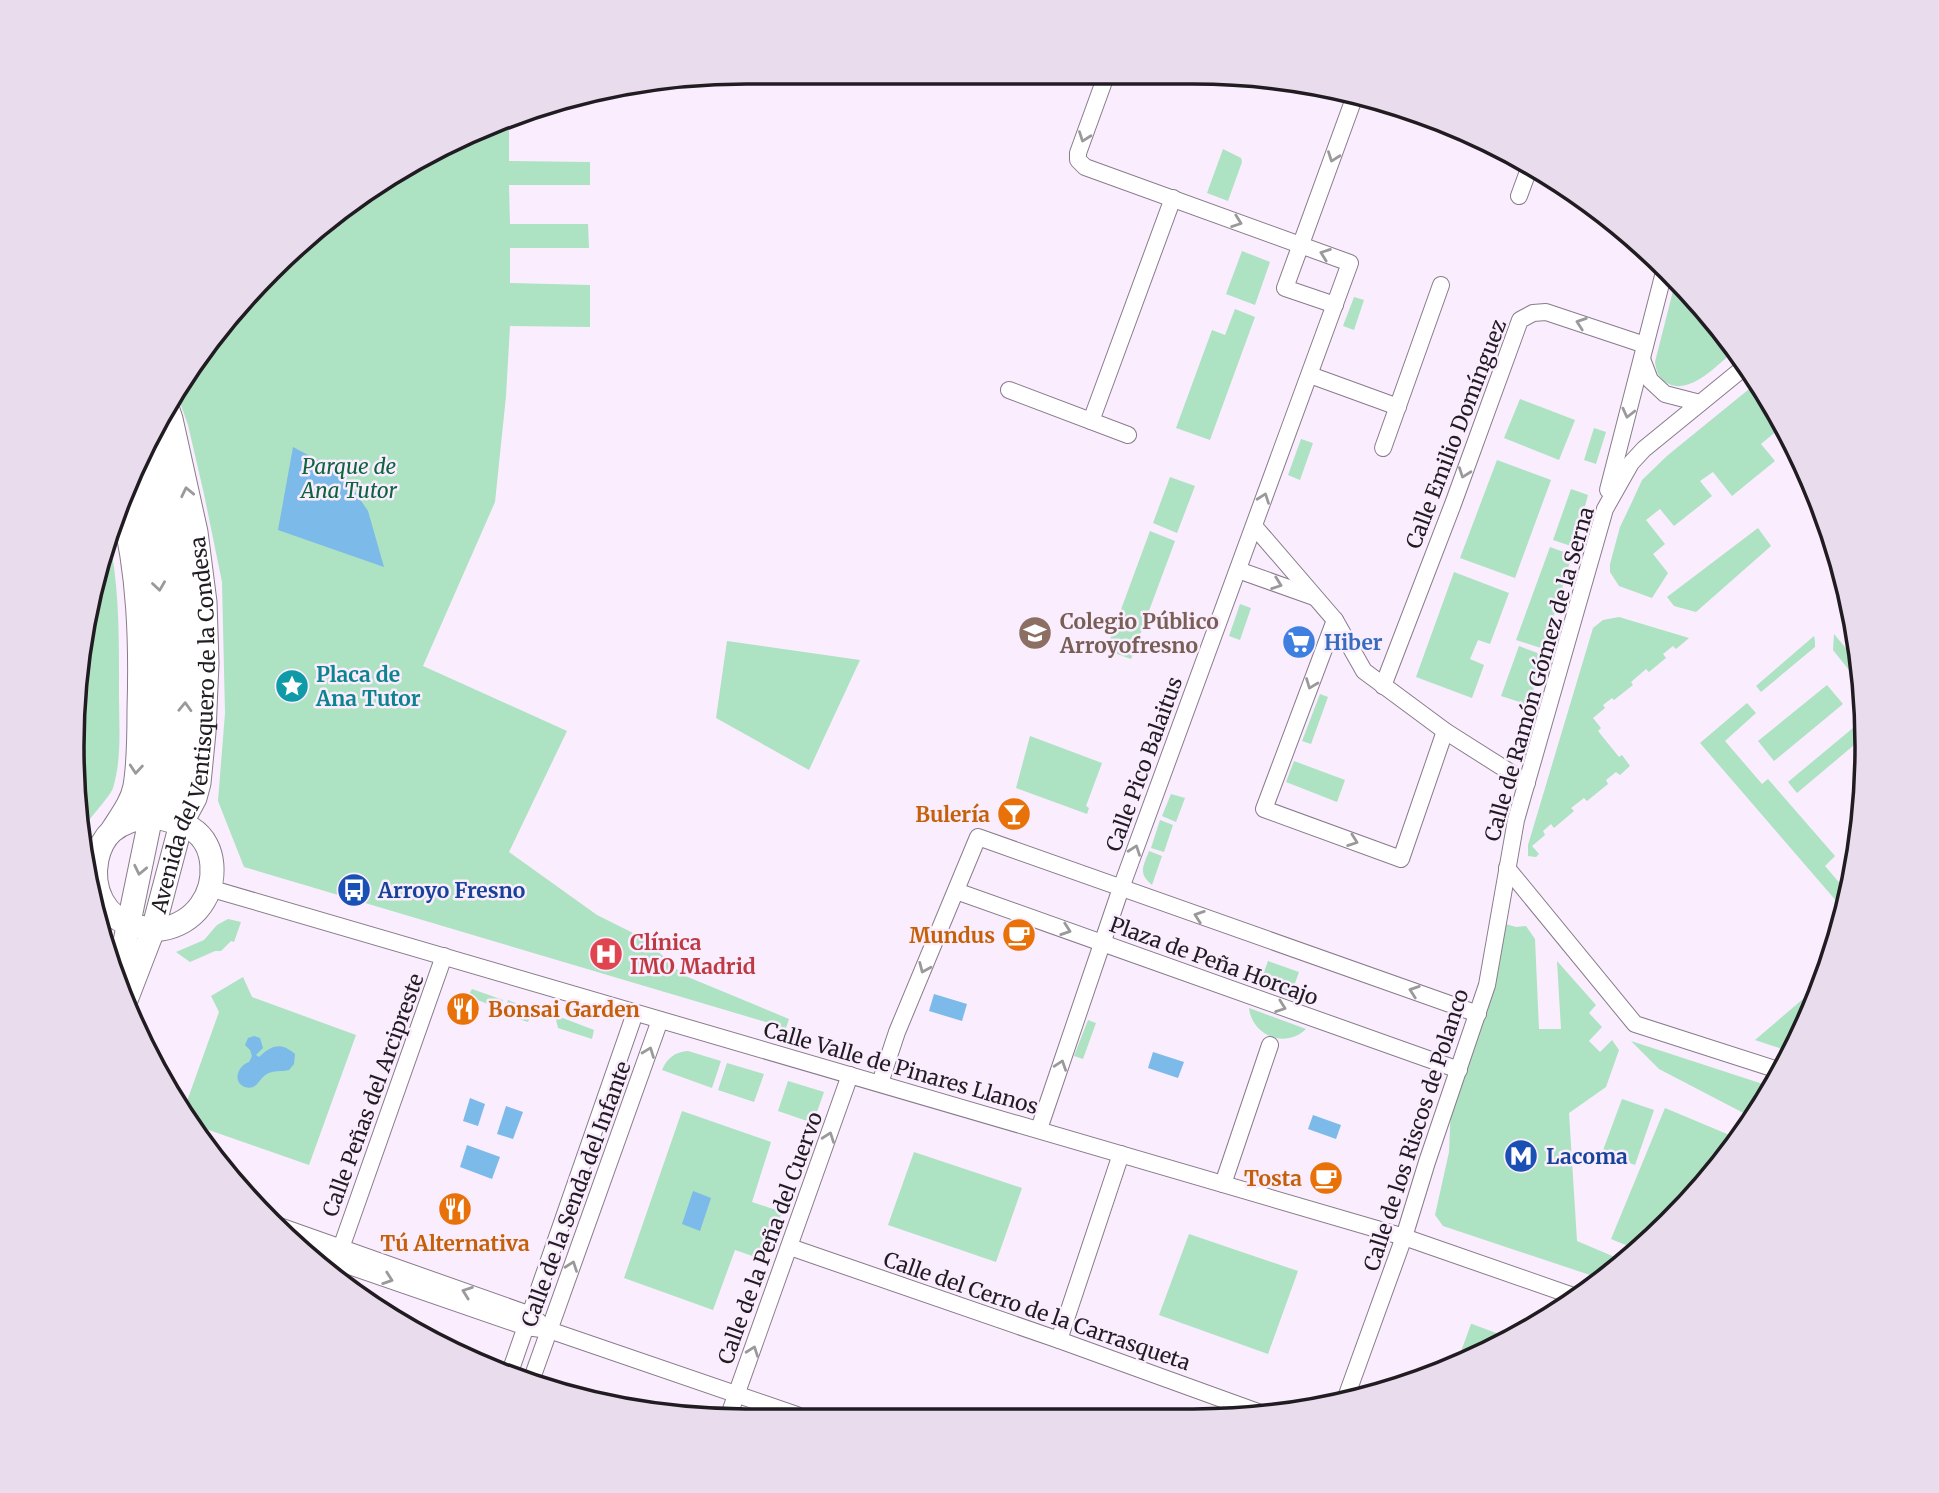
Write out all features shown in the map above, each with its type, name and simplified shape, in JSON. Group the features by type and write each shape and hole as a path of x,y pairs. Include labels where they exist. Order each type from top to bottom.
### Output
{"highway":[{"path":"156,446 174,529 184,603 186,665 181,824"},
{"path":"139,482 161,604 161,732 156,792 151,816"}],"street":[{"name":"Calle Pico Balaitus","path":"1039,1129 1121,888 1350,263 1085,167 1078,160 1078,153 1103,84"},
{"path":"1335,305 1286,288 1352,104"},
{"path":"1519,196 1527,175"},
{"path":"1091,421 1173,198"},
{"path":"1605,509 1605,500 1663,280"},
{"path":"1383,448 1441,285"},
{"name":"Calle Emilio Domínguez","path":"1383,686 1520,320 1533,313 1546,312 1644,352"},
{"path":"1644,352 1650,380 1665,394 1700,403"},
{"name":"Calle de Ramón Gómez de la Serna","path":"1739,372 1644,449 1631,463 1605,509 1527,783 1507,868 1635,1024 1772,1068"},
{"path":"1310,375 1398,407"},
{"path":"1009,390 1128,435"},
{"name":"Avenida del Ventisquero de la Condesa","path":"130,989 153,930 181,824 192,806 199,783 204,732 207,663 205,602 196,532 171,418"},
{"name":"Avenida del Ventisquero de la Condesa","path":"96,871 103,844 125,810 135,786 139,733 138,604 124,519"},
{"path":"1254,526 1335,621 1364,671 1445,731 1527,783"},
{"path":"1238,570 1316,598"},
{"path":"1335,621 1264,809 1401,859 1445,731"},
{"path":"112,832 139,817 151,816 181,824 190,827 204,840 213,861 205,899 186,921 169,928 153,930 128,924"},
{"name":"Avenida del Ventisquero de la Condesa","path":"119,960 151,816"},
{"name":"Plaza de Peña Horcajo","path":"1459,1070 956,891 978,837 1478,1014"},
{"name":"Calle de los Riscos de Polanco","path":"1349,1390 1404,1237 1487,985 1507,868"},
{"name":"Calle Valle de Pinares Llanos","path":"209,888 1404,1237 1566,1293"},
{"path":"880,1083 897,1032 956,891"},
{"name":"Avenida del Ventisquero de la Condesa","path":"104,905 111,914 128,924"},
{"name":"Calle Peñas del Arcipreste","path":"341,1248 444,956"},
{"name":"Calle de la Senda del Infante","path":"512,1366 635,1013"},
{"name":"Calle de la Senda del Infante","path":"534,1374 660,1020"},
{"path":"1223,1184 1270,1045"},
{"name":"Calle de la Peña del Cuervo","path":"731,1409 850,1075"},
{"path":"1059,1340 1121,1154"},
{"path":"296,1232 549,1330 779,1409"},
{"name":"Calle del Cerro de la Carrasqueta","path":"790,1247 1244,1407"},
{"path":"324,1257 528,1321"}],"green space":[{"name":"Parque de Ana Tutor","path":"509,128 509,161 590,162 590,185 509,185 510,224 588,224 589,248 510,248 510,283 590,285 590,327 510,326 495,502 423,666 567,731 509,852 597,915 645,939 683,975 789,1019 786,1028 244,867 218,801 225,713 222,582 188,425 180,403 221,343 248,310 310,248 378,196 453,152"},
{"path":"1223,149 1241,158 1242,162 1228,201 1207,193"},
{"path":"1242,251 1270,262 1255,305 1226,294"},
{"path":"1673,291 1728,356 1701,378 1682,386 1664,381 1655,362"},
{"path":"1354,297 1364,300 1354,330 1343,326"},
{"path":"1235,309 1255,317 1210,440 1176,428 1212,330 1225,335"},
{"path":"1750,389 1775,432 1761,444 1775,461 1732,496 1713,472 1700,481 1712,496 1674,526 1660,509 1646,520 1665,544 1653,554 1668,573 1652,598 1619,586 1610,572 1610,564 1620,527 1642,480 1668,455"},
{"path":"1520,399 1575,420 1559,460 1504,438"},
{"path":"1594,428 1606,432 1596,464 1584,460"},
{"path":"1301,439 1313,443 1300,480 1288,475"},
{"path":"1497,460 1551,480 1515,578 1460,558"},
{"path":"1170,477 1195,486 1177,533 1153,523"},
{"path":"1571,489 1588,495 1574,547 1553,540"},
{"path":"1758,528 1771,546 1696,612 1674,606 1667,597"},
{"path":"1150,531 1175,541 1131,659 1106,650"},
{"path":"1550,547 1572,555 1544,649 1516,640"},
{"path":"112,558 118,617 119,754 116,777 109,795 89,821 85,790 85,703 97,617"},
{"path":"1454,572 1509,593 1490,644 1478,640 1470,659 1484,665 1472,698 1416,677"},
{"path":"1240,604 1251,608 1240,640 1229,636"},
{"path":"1619,617 1689,638 1676,649 1673,646 1663,654 1666,658 1649,672 1646,669 1631,682 1633,685 1603,705 1605,708 1593,718 1601,728 1598,731 1630,766 1620,775 1616,772 1606,780 1608,784 1587,801 1584,798 1571,808 1574,811 1554,828 1551,824 1543,831 1545,835 1532,846 1539,854 1536,857 1528,856 1528,845 1593,628 1603,620"},
{"path":"1834,634 1847,650 1850,672 1833,650"},
{"path":"1814,636 1815,647 1761,692 1756,686"},
{"path":"727,641 860,660 809,770 716,718"},
{"path":"1519,646 1543,655 1529,705 1501,696"},
{"path":"1827,685 1843,704 1774,761 1758,741"},
{"path":"1320,694 1328,697 1311,744 1302,741"},
{"path":"1747,703 1756,713 1725,741 1762,784 1768,779 1835,856 1825,866 1840,884 1836,901 1700,743"},
{"path":"1855,727 1855,744 1797,793 1788,782"},
{"path":"1030,736 1102,763 1086,806 1089,808 1087,814 1016,788"},
{"path":"1294,761 1345,780 1337,802 1286,782"},
{"path":"1171,794 1185,798 1176,822 1162,816"},
{"path":"1160,820 1173,825 1164,852 1151,848"},
{"path":"1149,851 1162,856 1152,885 1143,873"},
{"path":"228,919 241,922 234,942 231,941 221,951 190,962 176,952 204,940 217,925"},
{"path":"1502,923 1516,927 1526,926 1535,939 1539,1029 1561,1029 1557,961 1596,1005 1589,1013 1602,1027 1589,1041 1600,1052 1612,1040 1619,1050 1606,1087 1569,1113 1577,1241 1614,1257 1591,1275 1443,1226 1435,1215 1449,1152 1451,1106"},
{"path":"1268,961 1299,972 1291,994 1260,983"},
{"path":"243,977 252,997 356,1035 309,1165 206,1129 187,1101 219,1012 211,996"},
{"path":"472,989 503,1000 500,1009 468,996"},
{"path":"1803,999 1805,1001 1782,1049 1755,1040"},
{"path":"508,1000 533,1010 528,1022 504,1014"},
{"path":"1249,1008 1306,1029 1289,1038 1271,1036 1256,1026"},
{"path":"555,1015 594,1030 592,1039 558,1028"},
{"path":"1088,1020 1096,1023 1083,1059 1074,1056"},
{"path":"1631,1041 1762,1084 1744,1113 1659,1069"},
{"path":"688,1051 721,1061 712,1088 662,1070 672,1056"},
{"path":"727,1063 764,1074 754,1102 718,1090"},
{"path":"788,1081 824,1092 813,1123 778,1111"},
{"path":"1622,1099 1654,1110 1635,1165 1602,1153"},
{"path":"1665,1108 1729,1135 1691,1183 1629,1245 1611,1239"},
{"path":"682,1111 771,1142 752,1202 782,1212 764,1260 735,1250 713,1310 624,1278"},
{"path":"914,1152 1022,1188 996,1262 888,1225"},
{"path":"1189,1234 1298,1271 1268,1354 1159,1315"},
{"path":"1471,1324 1499,1334 1486,1341 1461,1352"}],"water":[{"path":"293,447 342,473 368,511 384,567 278,530"},
{"path":"934,994 967,1004 962,1021 929,1011"},
{"path":"248,1038 260,1038 263,1048 256,1055 259,1057 276,1046 285,1047 295,1054 294,1064 289,1070 269,1073 249,1088 241,1084 237,1077 252,1056 245,1045"},
{"path":"1153,1052 1184,1062 1178,1078 1148,1068"},
{"path":"470,1098 485,1104 478,1126 463,1121"},
{"path":"506,1106 523,1112 513,1139 497,1134"},
{"path":"1313,1115 1341,1125 1336,1139 1308,1129"},
{"path":"467,1145 500,1157 492,1179 460,1167"},
{"path":"693,1191 711,1198 700,1231 682,1224"}],"place":[{"name":"Colegio Público Arroyofresno","path":"1035,633"},
{"name":"Hiber","path":"1299,642"},
{"name":"Placa de Ana Tutor","path":"292,686"},
{"name":"Bulería","path":"1014,814"},
{"name":"Arroyo Fresno","path":"354,890"},
{"name":"Mundus","path":"1019,935"},
{"name":"Clínica IMO Madrid","path":"606,954"},
{"name":"Bonsai Garden","path":"463,1009"},
{"name":"Lacoma","path":"1521,1156"},
{"name":"Tosta","path":"1326,1178"},
{"name":"Tú Alternativa","path":"455,1209"}]}
